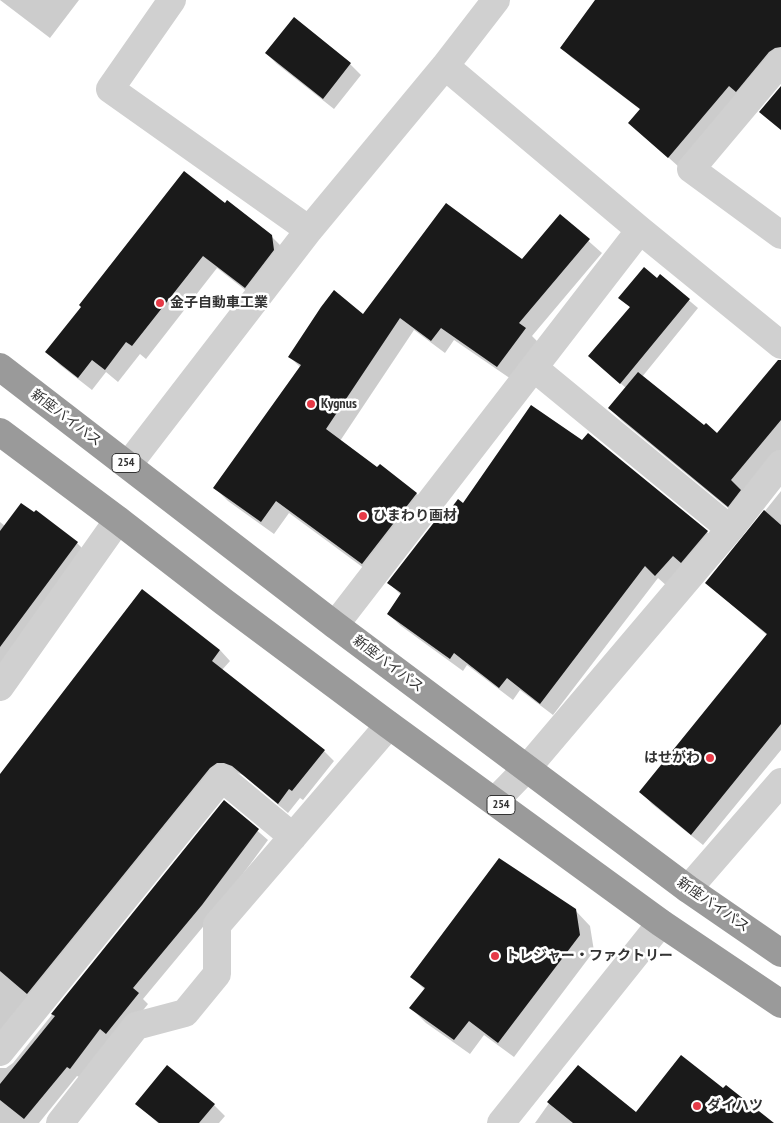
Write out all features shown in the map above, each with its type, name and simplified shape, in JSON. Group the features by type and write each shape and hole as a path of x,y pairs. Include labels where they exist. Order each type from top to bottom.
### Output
{"highway":[{"name":"新座バイパス","path":"0,367 128,464 250,561 528,767 688,889 781,953"},
{"name":"254","path":"0,432 390,725 661,923 781,1004"}],"street":[{"path":"172,0 110,89 309,230"},
{"path":"128,464 309,230 445,66 496,0"},
{"path":"781,62 691,169 781,234"},
{"path":"445,66 640,230 781,345"},
{"path":"336,625 640,230"},
{"path":"534,368 730,529"},
{"path":"496,801 528,767 730,529 781,464"},
{"path":"0,687 118,520"},
{"path":"60,1123 136,1026 185,1013 218,974 217,925 390,725"},
{"path":"0,1052 222,778 293,837"},
{"path":"688,889 781,782"},
{"path":"501,1123 661,923"}],"building":[{"path":"595,0 781,0 781,47 769,52 736,92 729,86 668,158 628,123 640,109 560,48"},
{"path":"294,17 351,63 323,99 265,53"},
{"path":"781,86 781,130 759,112"},
{"path":"184,171 225,203 227,200 272,235 274,250 245,288 203,256 132,346 126,342 105,370 92,360 78,378 45,352 81,307 79,305"},
{"path":"446,203 522,259 560,214 590,239 519,323 526,328 497,367 441,328 431,341 400,318 326,429 377,467 380,464 417,493 362,564 276,501 261,522 213,488 301,365 288,357 334,290 363,314"},
{"path":"644,267 657,278 660,274 690,299 620,384 588,356 630,307 618,298"},
{"path":"778,360 781,360 781,420 731,480 741,490 728,507 608,408 638,372 704,425 706,423 717,433"},
{"path":"531,405 582,440 588,433 708,531 681,563 673,556 655,576 645,566 540,704 507,678 499,688 454,653 450,659 387,614 401,593 387,583 442,512 446,515 458,499 463,503"},
{"path":"21,503 34,512 36,510 78,542 0,647 0,531"},
{"name":"はせがわ","path":"764,510 781,525 781,724 691,835 639,792 767,634 705,583"},
{"path":"142,589 220,650 212,661 325,750 292,791 289,789 278,804 232,766 217,763 210,768 27,994 0,971 0,774"},
{"path":"224,800 259,829 202,905 133,988 139,993 106,1034 100,1029 70,1069 67,1067 24,1119 0,1100 0,1084 55,1016 51,1014"},
{"name":"トレジャー・ファクトリー","path":"499,858 576,909 580,935 498,1043 469,1021 454,1040 409,1008 425,988 410,977"},
{"name":"ダイハツ","path":"681,1055 723,1088 726,1085 774,1123 573,1123 547,1102 578,1065 636,1112"},
{"path":"167,1065 215,1104 199,1123 159,1123 135,1104"}],"place":[{"name":"金子自動車工業","path":"160,303"},
{"name":"Kygnus","path":"311,404"},
{"name":"ひまわり画材","path":"363,516"},
{"name":"はせがわ","path":"710,758"},
{"name":"トレジャー・ファクトリー","path":"495,956"},
{"name":"ダイハツ","path":"697,1106"}]}
